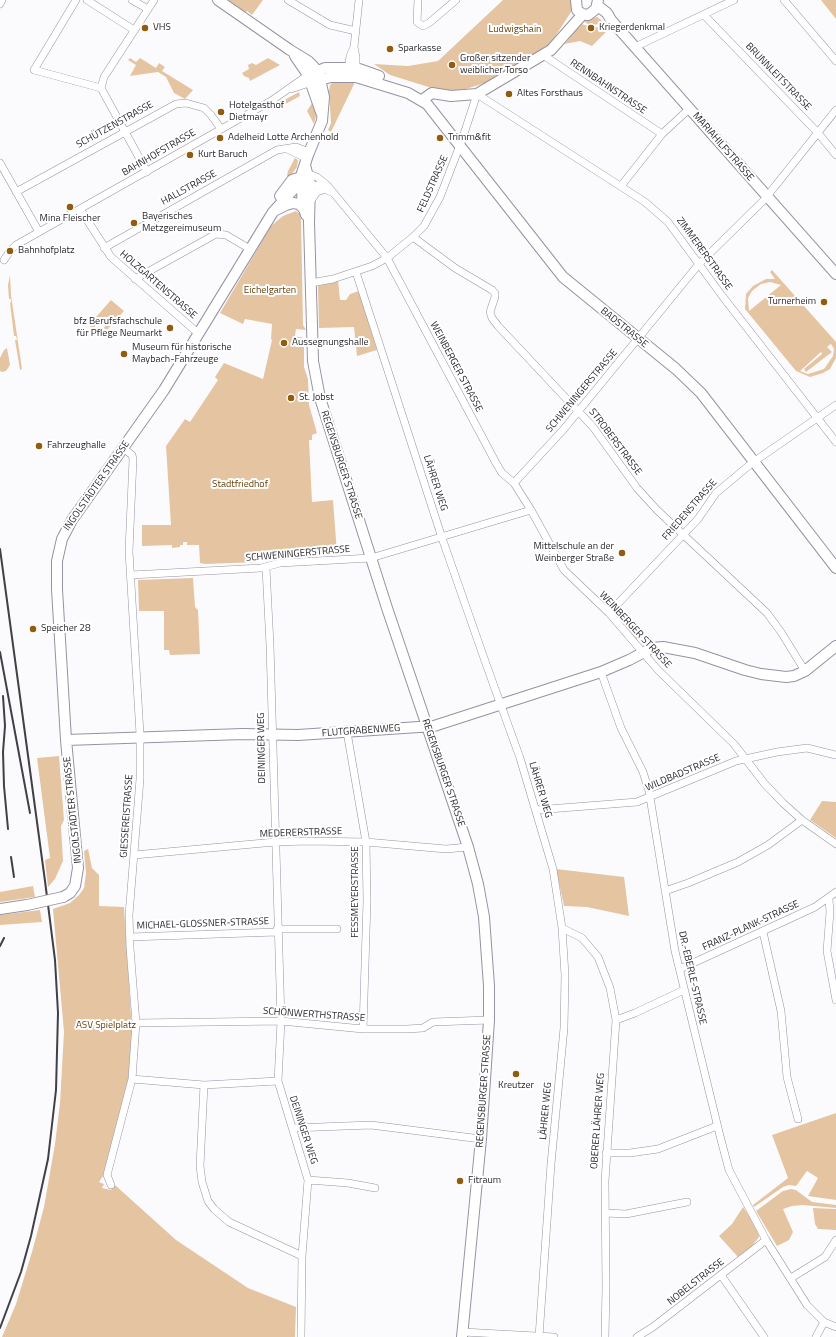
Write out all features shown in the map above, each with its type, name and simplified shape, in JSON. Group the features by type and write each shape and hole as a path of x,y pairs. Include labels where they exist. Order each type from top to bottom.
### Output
{"street":[{"path":"0,4 2,0"},
{"path":"76,0 34,70 101,88"},
{"path":"87,0 134,30"},
{"path":"132,0 148,9"},
{"path":"147,172 101,88 104,77 154,0"},
{"path":"218,0 308,61 324,97 322,118 306,171"},
{"path":"288,0 330,25 356,31"},
{"path":"352,72 350,55 354,48 359,0"},
{"path":"418,0 417,21 423,26 429,23 456,0"},
{"path":"635,47 734,0"},
{"path":"784,0 836,61"},
{"path":"425,103 441,95 459,96 477,94 544,55 554,47 571,26 579,8 590,14 597,6"},
{"name":"MARIAHILFSTRASSE","path":"597,6 836,274"},
{"name":"BRUNNLEITSTRASSE","path":"704,15 818,133 836,155"},
{"name":"RENNBAHNSTRASSE","path":"544,55 662,134"},
{"name":"BADSTRASSE","path":"314,77 352,72 408,93 425,103 559,273 576,289 684,377 701,393 755,461 836,568"},
{"name":"BAHNHOFSTRASSE","path":"39,232 147,172 288,90 314,77"},
{"name":"FELDSTRASSE","path":"311,283 356,272 372,266 387,258 413,238 427,222 436,207 460,146 477,94"},
{"name":"ZIMMERERSTRASSE","path":"477,94 645,202 668,222 723,297 836,442"},
{"name":"SCHÜTZENSTRASSE","path":"16,192 171,106 183,102 204,108 221,129"},
{"path":"621,186 662,134 689,109"},
{"name":"SCHWENINGERSTRASSE","path":"514,483 547,449 699,264 766,196 836,110"},
{"name":"HALLSTRASSE","path":"104,248 277,150 284,148 306,171"},
{"path":"0,163 39,232 14,247 4,260"},
{"name":"WEINBERGER STRASSE","path":"306,171 326,189 334,194"},
{"name":"WEINBERGER STRASSE","path":"306,171 323,181 387,258 492,457 502,473 514,483 531,510 564,570 609,613 658,670 746,758 764,783 802,820 836,844"},
{"name":"REGENSBURGER STRASSE","path":"306,171 313,361 320,398 371,558 468,847 480,893 486,932 489,986 488,1020 481,1138 463,1335"},
{"name":"INGOLSTÄDTER STRASSE","path":"0,909 63,897 70,893 75,886 78,868 66,740 57,589 57,561 59,548 66,529 162,394 273,212 286,186 306,171"},
{"path":"273,212 290,203 307,206 317,192 326,189"},
{"name":"HOLZGARTENSTRASSE","path":"80,209 111,257 199,334"},
{"path":"135,279 216,234 226,235 250,249"},
{"name":"STROBERSTRASSE","path":"413,238 454,268 495,293 490,312 492,318 594,427 637,488 767,613 781,632 805,671"},
{"name":"LÄHRER WEG","path":"356,272 442,538 484,661 502,705 536,810 552,869 562,928 565,975 564,1028 539,1336"},
{"name":"FRIEDENSTRASSE","path":"609,613 698,519 716,493 755,461 836,405"},
{"name":"GIESSEREISTRASSE","path":"111,1185 107,1175 132,1079 136,1023 129,915 140,798 140,738 129,543 134,459 130,453 123,448"},
{"name":"SCHWENINGERSTRASSE","path":"131,575 266,568 280,564 371,558 442,538 531,510"},
{"name":"DEININGER WEG","path":"266,568 270,645 277,930 281,1021 278,1081 308,1180 302,1256 300,1337"},
{"path":"805,671 836,646"},
{"name":"FLUTGRABENWEG","path":"66,740 347,732 428,727 449,723 601,672 629,660 643,652 658,647 696,653 761,674 786,677 794,676 805,671"},
{"name":"DR.-EBERLE-STRASSE","path":"601,672 619,722 643,772 651,797 669,919 684,990 729,1170 766,1240 807,1305 824,1322 836,1327"},
{"name":"FESSMEYERSTRASSE","path":"347,732 366,842 367,902 363,1029"},
{"name":"WILDBADSTRASSE","path":"536,810 636,802 746,758 807,748 836,755"},
{"path":"665,891 738,862 768,845 802,820"},
{"name":"MEDERERSTRASSE","path":"134,855 275,842 366,842 446,849 468,847"},
{"name":"FRANZ-PLANK-STRASSE","path":"680,970 815,907 829,899 836,892"},
{"path":"829,899 830,912 826,952 836,1000"},
{"name":"OBERER LÄHRER WEG","path":"562,928 582,938 598,957 610,988 616,1020 605,1181 605,1337"},
{"path":"277,930 337,929"},
{"name":"MICHAEL-GLOSSNER-STRASSE","path":"130,937 277,930"},
{"path":"763,932 781,1010 787,1077 798,1119"},
{"path":"616,1020 635,1013 684,990"},
{"name":"SCHÖNWERTHSTRASSE","path":"136,1023 281,1021 363,1029 423,1028 433,1022 488,1020"},
{"path":"132,1079 204,1085 278,1081"},
{"path":"204,1085 200,1166 202,1182 208,1200 214,1209 229,1222 302,1256"},
{"path":"293,1128 371,1125 481,1138"},
{"path":"606,1153 630,1154 658,1149 717,1126"},
{"path":"308,1180 348,1183 375,1188"},
{"path":"606,1213 626,1214 687,1202"},
{"name":"NOBELSTRASSE","path":"641,1336 766,1240"},
{"path":"791,1278 821,1260 828,1253 836,1240"},
{"path":"722,1275 764,1337"},
{"path":"816,1337 824,1322"},
{"path":"463,1335 554,1337"}],"green space":[{"path":"227,0 263,0 252,15 247,11 245,13"},
{"name":"Ludwigshain","path":"503,0 571,0 571,12 549,46 485,83 466,89 451,91 435,89 390,75 374,64 408,66 438,61"},
{"path":"821,0 836,0 836,19 824,4"},
{"path":"597,17 608,25 588,24 583,21"},
{"path":"581,24 588,26 588,30 593,31 594,27 610,28 592,46 580,41 565,44"},
{"path":"130,58 136,62 140,58 156,68 159,63 165,67 162,71 193,90 185,99 174,93 166,77 158,72 130,76 136,65 128,60"},
{"path":"268,58 280,65 250,81 249,78 244,76 242,73 249,69 248,65 252,63 256,65"},
{"path":"356,80 331,132 328,130 331,123 330,85 333,82"},
{"path":"299,92 300,96 278,108 277,104"},
{"path":"315,102 317,112 314,124 307,111 312,103"},
{"path":"295,158 298,160 297,167 289,178 287,175 288,171"},
{"name":"Stadtfriedhof","path":"296,211 300,214 301,219 303,325 306,330 296,329 295,336 304,338 304,367 308,379 309,405 317,433 312,435 312,440 309,440 312,502 333,500 337,553 260,559 259,562 205,564 200,563 199,545 187,545 187,542 183,542 183,545 180,545 180,547 172,548 172,545 142,546 142,525 171,525 166,446 185,419 190,422 218,380 215,377 224,363 263,379 272,340 272,324 245,319 243,324 220,313 271,226 283,216"},
{"path":"772,270 836,342 836,358 830,369 823,373 810,377 796,371 745,309 746,294 753,286 766,279 775,279 770,272","holes":["770,282 781,285 749,311 748,298 752,291 761,284","831,344 834,349 833,356 824,369 808,374 800,371 821,352 822,354 804,369 806,372 832,352 827,347"]},
{"path":"10,275 11,295 22,369 20,370 15,340 17,340 16,336 14,336 10,303 11,299 9,299 8,285"},
{"path":"338,280 340,300 346,300 350,294 359,291 377,350 357,356 354,327 319,328 318,286"},
{"path":"111,300 124,311 107,330 104,328 106,324 100,320 93,329 89,325"},
{"path":"7,348 10,365 6,371 2,372 0,371 0,358 4,350"},
{"path":"193,578 195,607 198,610 200,654 170,655 169,650 164,650 164,611 139,611 138,580"},
{"path":"616,616 650,637 655,642 636,639"},
{"path":"59,756 64,820 61,826 63,861 55,879 48,887 45,860 50,858 37,758"},
{"path":"822,801 836,802 836,838 810,820"},
{"name":"ASV Spielplatz","path":"88,849 92,868 99,875 99,906 124,907 132,1031 130,1072 103,1176 99,1182 104,1184 102,1188 111,1190 115,1185 176,1240 248,1288 296,1307 295,1337 2,1337 16,1304 44,1207 55,1144 60,1103 64,1032 53,909 70,903 84,888 86,873 84,851"},
{"path":"556,869 624,877 629,916 587,907 564,906"},
{"path":"33,886 35,897 0,902 0,892"},
{"path":"40,910 42,922 0,925 0,915"},
{"path":"836,1113 836,1200 808,1196 818,1178 807,1171 796,1186 789,1185 783,1187 754,1207 753,1205 788,1178 772,1135"},
{"path":"791,1189 796,1190 812,1202 836,1205 836,1208 803,1205 783,1209 793,1232 789,1240 777,1246 756,1211 783,1191"},
{"path":"743,1207 758,1229 759,1237 752,1246 738,1257 719,1236 732,1224"},
{"path":"813,1208 836,1209 836,1230 818,1229 815,1224"}],"railway":[{"path":"0,549 55,960 58,1013 56,1090 48,1159 31,1236 21,1272 0,1328"},
{"path":"0,652 30,813"},
{"path":"3,696 5,726 3,752 4,786 8,829"},
{"path":"11,857 14,877"},
{"path":"0,946 4,938"}],"place":[{"name":"VHS","path":"145,28"},
{"name":"Kriegerdenkmal","path":"591,28"},
{"name":"Sparkasse","path":"390,49"},
{"name":"Großer sitzender weiblicher Torso","path":"452,65"},
{"name":"Altes Forsthaus","path":"509,94"},
{"name":"Hotelgasthof Dietmayr","path":"221,112"},
{"name":"Adelheid Lotte Archenhold","path":"220,138"},
{"name":"Trimm&fit","path":"440,138"},
{"name":"Kurt Baruch","path":"190,155"},
{"name":"Mina Fleischer","path":"70,207"},
{"name":"Bayerisches Metzgereimuseum","path":"134,223"},
{"name":"Bahnhofplatz","path":"10,251"},
{"name":"Turnerheim","path":"824,302"},
{"name":"bfz Berufsfachschule für Pflege Neumarkt","path":"170,328"},
{"name":"Aussegnungshalle","path":"284,343"},
{"name":"Museum für historische Maybach-Fahrzeuge","path":"124,354"},
{"name":"St. Jobst","path":"291,398"},
{"name":"Fahrzeughalle","path":"39,446"},
{"name":"Mittelschule an der Weinberger Straße","path":"622,553"},
{"name":"Speicher 28","path":"33,629"},
{"name":"Kreutzer","path":"516,1074"},
{"name":"Fitraum","path":"460,1181"}],"park label":[{"name":"Eichelgarten","path":"270,291"}]}
